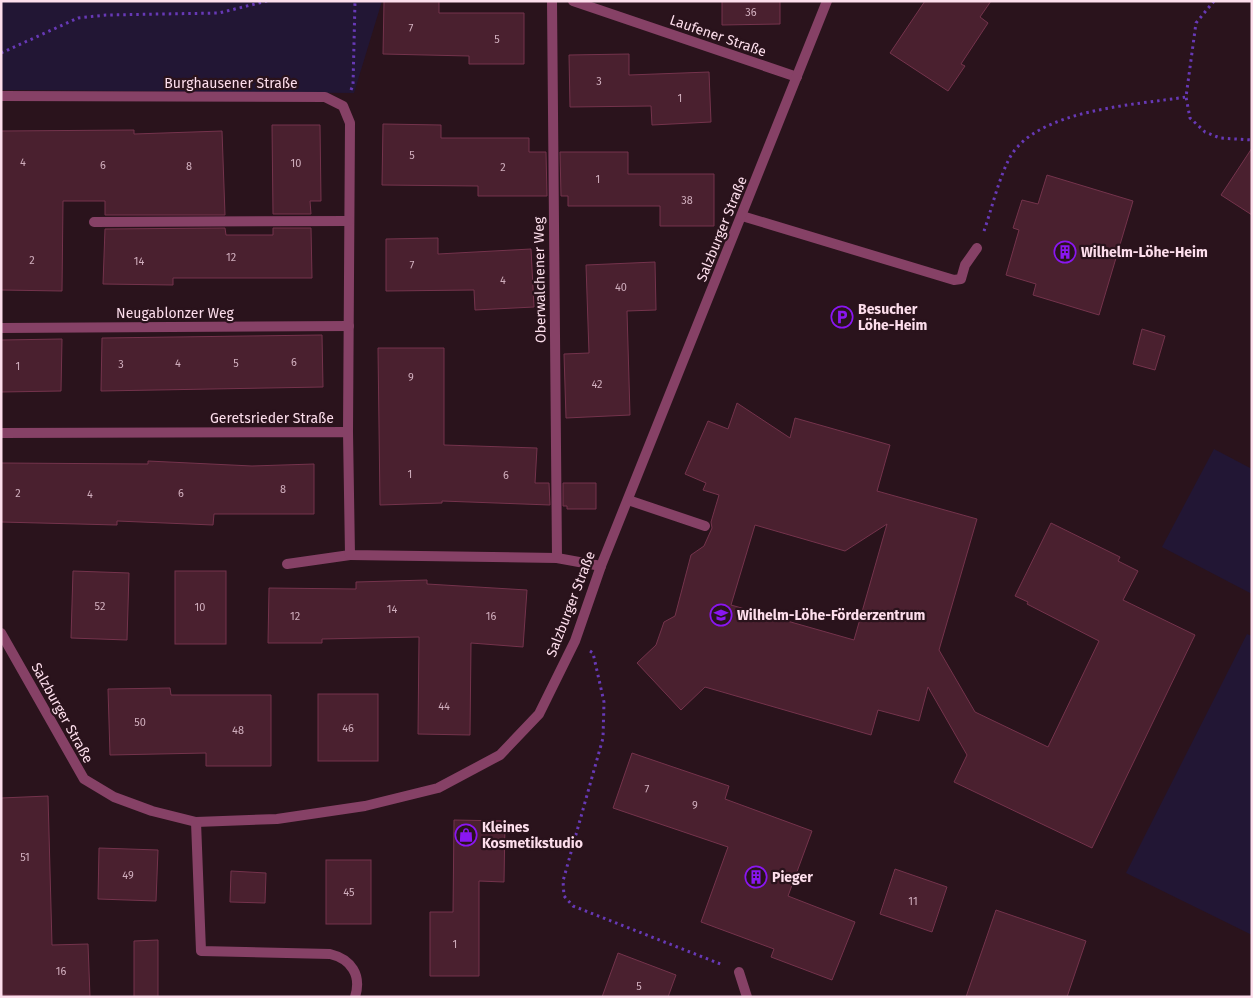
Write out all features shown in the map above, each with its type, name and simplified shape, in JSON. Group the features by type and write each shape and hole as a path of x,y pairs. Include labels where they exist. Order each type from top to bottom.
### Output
{"street":[{"name":"Oberwalchener Weg","path":"552,1 557,558"},
{"name":"Laufener Straße","path":"573,1 797,77"},
{"name":"Salzburger Straße","path":"3,639 84,778 114,797 152,812 196,822 278,819 365,806 438,788 500,755 539,714 574,641 601,566 827,1"},
{"name":"Burghausener Straße","path":"1,96 325,97 343,106"},
{"path":"343,106 350,123 348,432"},
{"path":"742,216 954,280 961,279 965,266 978,248"},
{"path":"94,222 349,221"},
{"name":"Neugablonzer Weg","path":"1,328 349,326"},
{"name":"Geretsrieder Straße","path":"1,433 348,432 350,555"},
{"path":"628,500 705,526"},
{"path":"287,564 350,555 557,558 601,566"},
{"path":"196,822 201,951 330,954 342,956 355,972 358,981 355,997"},
{"path":"739,972 747,997"}],"path":[{"path":"1,53 78,18 106,15 219,13 267,1"},
{"path":"343,106 353,85 355,1"},
{"path":"1214,1 1196,23 1186,97 1190,118 1205,132 1220,138 1252,140"},
{"path":"978,248 1010,158 1028,138 1050,123 1084,113 1186,97"},
{"path":"574,641 593,653 604,702 603,738 563,881 564,896 573,906 739,972"}],"shaded area":[{"path":"1,1 382,1 354,93 1,90"},
{"path":"1214,449 1252,469 1252,594 1162,547"},
{"path":"1247,634 1252,636 1252,935 1126,873"}],"building":[{"path":"384,1 439,1 439,13 524,13 524,64 469,64 469,56 383,54"},
{"path":"722,1 780,1 780,24 722,25"},
{"path":"925,1 991,1 980,17 988,23 961,64 965,66 948,91 890,53"},
{"path":"629,54 629,75 709,72 711,122 652,125 651,106 570,107 569,55"},
{"path":"383,124 441,125 441,138 529,138 529,152 546,152 547,196 478,196 478,186 382,185"},
{"path":"272,125 320,125 321,201 310,201 311,214 273,214"},
{"path":"134,130 134,134 222,131 225,215 105,215 105,201 63,201 62,291 1,290 1,131"},
{"path":"1252,148 1252,215 1221,195"},
{"path":"560,152 628,152 628,174 714,174 714,226 660,226 660,206 568,206 568,196 561,196"},
{"name":"Wilhelm-Löhe-Heim","path":"1047,175 1133,201 1099,315 1033,295 1036,284 1006,275 1019,230 1013,228 1022,200 1038,204"},
{"path":"225,228 226,235 273,235 273,228 311,228 312,278 173,278 173,285 103,284 105,229"},
{"path":"438,238 438,254 531,249 534,307 475,310 474,290 386,291 386,239"},
{"path":"655,262 656,310 627,311 630,415 566,418 564,354 589,353 586,265"},
{"path":"1142,329 1165,336 1155,370 1133,364"},
{"path":"322,335 323,387 101,391 102,338"},
{"path":"62,339 61,391 1,392 1,340"},
{"path":"378,348 444,348 444,445 537,448 535,483 549,483 550,505 442,501 442,503 380,505"},
{"path":"737,403 790,438 795,418 890,445 877,491 977,519 939,650 975,712 1048,747 1099,641 1015,596 1051,523 1120,557 1118,561 1138,571 1123,600 1195,635 1092,848 954,782 967,755 928,687 919,721 878,710 871,735 705,687 681,710 637,663 656,645 664,622 675,616 691,555 704,546 712,528 711,522 719,495 703,490 706,483 685,474 708,421 728,429","holes":["887,524 854,640 731,605 755,525 845,551"]},
{"path":"148,461 252,466 314,464 314,514 214,514 213,525 117,521 117,525 1,522 1,463 148,464"},
{"path":"563,483 596,483 596,509 567,509 567,506 563,506"},
{"path":"73,571 129,573 127,640 71,638"},
{"path":"175,571 226,571 226,644 175,644"},
{"path":"427,580 427,584 527,590 523,647 471,643 470,735 418,734 419,637 322,639 322,643 268,643 269,588 356,589 356,582"},
{"path":"170,688 171,695 271,695 271,766 206,766 206,753 110,755 108,689"},
{"path":"318,694 378,694 378,761 318,761"},
{"path":"632,753 729,786 725,799 812,831 788,896 855,922 832,980 771,957 774,949 701,922 728,847 613,808"},
{"path":"48,796 52,945 88,944 90,997 1,995 1,798"},
{"path":"454,820 505,821 504,882 479,881 479,976 430,976 430,912 453,912"},
{"path":"99,848 158,850 156,901 98,899"},
{"path":"326,860 371,860 371,924 326,924"},
{"path":"895,869 947,887 932,932 880,914"},
{"path":"231,871 266,873 265,903 230,902"},
{"path":"996,910 1086,941 1067,997 966,997"},
{"path":"158,940 158,997 134,997 134,941"},
{"path":"618,953 676,975 668,997 602,997"}],"place":[{"name":"Wilhelm-Löhe-Heim","path":"1065,252"},
{"name":"Besucher Löhe-Heim","path":"842,317"},
{"name":"Wilhelm-Löhe-Förderzentrum","path":"721,615"},
{"name":"Kleines Kosmetikstudio","path":"466,835"},
{"name":"Pieger","path":"756,877"}]}
